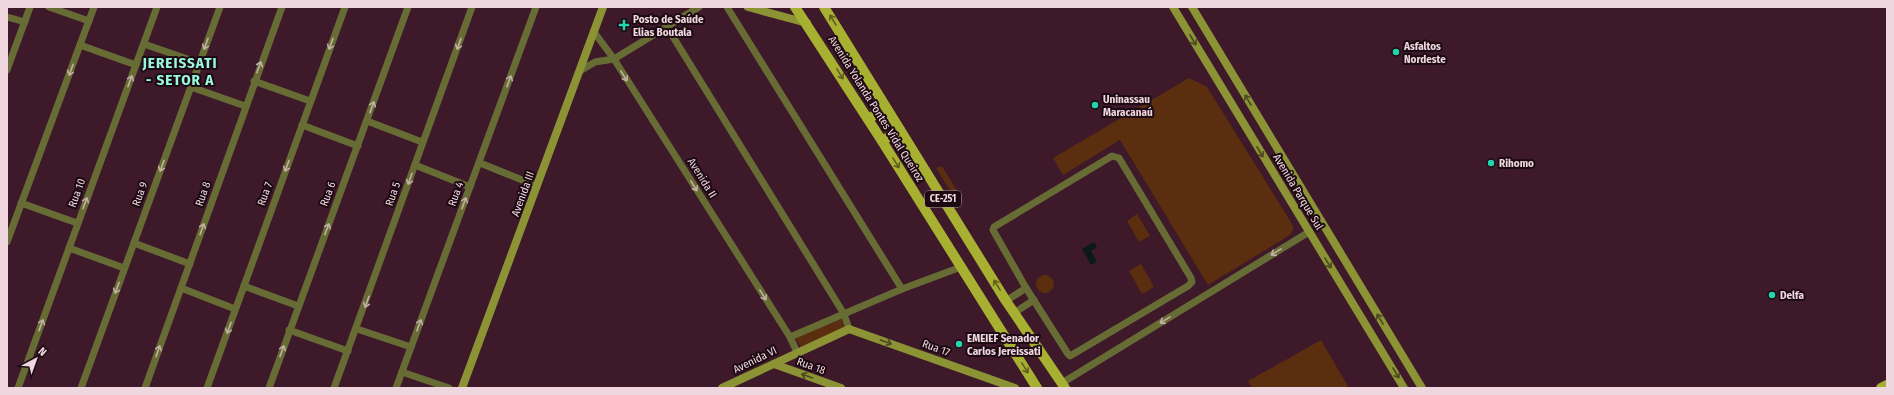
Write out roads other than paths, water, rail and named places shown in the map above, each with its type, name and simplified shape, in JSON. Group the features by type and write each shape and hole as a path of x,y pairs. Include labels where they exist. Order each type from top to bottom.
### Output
{"main road":[{"name":"Avenida Yolanda Pontes Vidal Queiroz","path":"795,7 882,141 1037,388"},
{"name":"Avenida Yolanda Pontes Vidal Queiroz","path":"824,7 1014,313 1063,386"},
{"path":"868,119 886,108"},
{"path":"882,141 900,130"},
{"path":"1881,388 1887,385"}],"street":[{"path":"7,70 30,7"},
{"path":"48,7 89,21"},
{"path":"7,242 10,228 22,203 94,7"},
{"name":"Rua 10","path":"18,388 157,7"},
{"name":"Rua 9","path":"81,388 220,7"},
{"name":"Rua 8","path":"145,388 245,106 282,7"},
{"name":"Rua 7","path":"207,388 345,7"},
{"name":"Rua 6","path":"269,388 408,7"},
{"name":"Rua 5","path":"334,388 357,329 422,142 472,7"},
{"name":"Rua 4","path":"396,388 480,163 536,7"},
{"name":"Avenida III","path":"462,388 603,7"},
{"path":"580,71 595,62 614,59 699,7"},
{"path":"727,7 902,289"},
{"path":"748,7 806,23"},
{"name":"Avenida Parque Sul","path":"1173,7 1404,388"},
{"name":"Avenida Parque Sul","path":"1192,7 1422,388"},
{"path":"7,16 25,22"},
{"path":"668,27 844,314 849,329"},
{"name":"Avenida II","path":"594,32 614,59 790,338 797,352"},
{"path":"144,44 199,63"},
{"path":"80,45 136,65"},
{"path":"254,81 310,101"},
{"path":"191,86 245,106"},
{"path":"367,121 422,142"},
{"path":"302,125 358,146"},
{"path":"1112,156 1119,158 1192,282 1070,356 1026,288 993,233 994,227 1112,156"},
{"path":"480,163 537,186"},
{"path":"415,165 470,187"},
{"path":"22,203 77,223"},
{"path":"1063,386 1309,232"},
{"path":"134,243 190,264"},
{"path":"69,248 124,268"},
{"path":"790,338 902,289 961,267"},
{"path":"244,286 298,306"},
{"path":"180,288 235,309"},
{"path":"1006,300 1026,288"},
{"path":"1014,313 1034,300"},
{"path":"357,329 411,348"},
{"name":"Avenida VI","path":"722,388 849,329"},
{"name":"Rua 17","path":"849,329 1015,388"},
{"path":"289,330 348,351"},
{"name":"Rua 18","path":"774,364 841,388"},
{"path":"402,372 449,388"}],"place":[{"name":"Posto de Saúde Elias Boutala","path":"624,25"},
{"name":"Asfaltos Nordeste","path":"1396,52"},
{"name":"Uninassau Maracanaú","path":"1095,105"},
{"name":"Rihomo","path":"1491,163"},
{"name":"Delfa","path":"1772,295"},
{"name":"EMEIEF Senador Carlos Jereissati","path":"959,344"}],"district":[{"name":"JEREISSATI - SETOR A","path":"180,72"}]}
